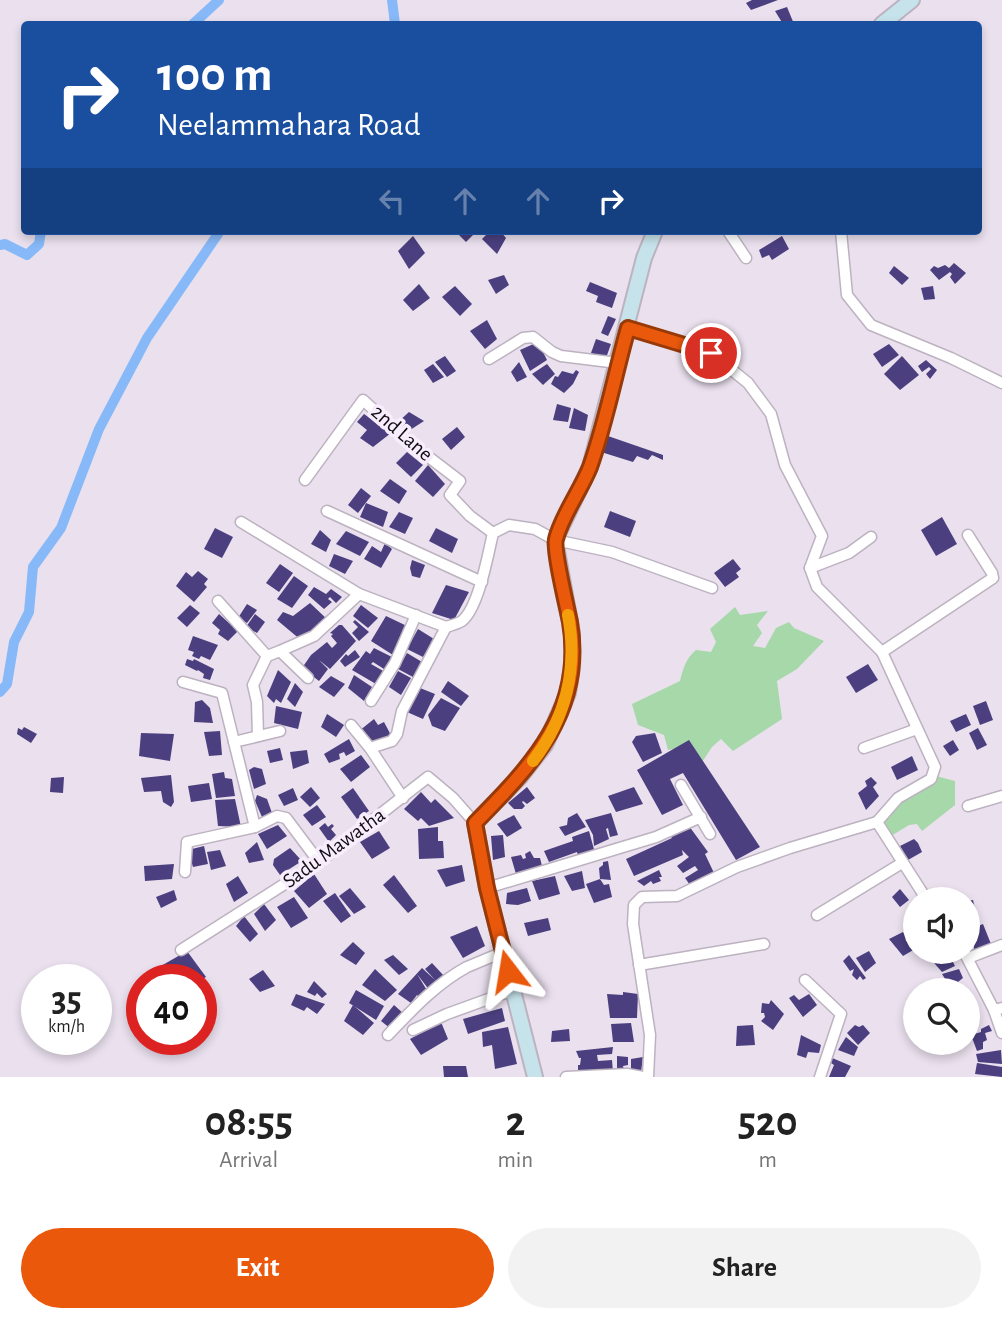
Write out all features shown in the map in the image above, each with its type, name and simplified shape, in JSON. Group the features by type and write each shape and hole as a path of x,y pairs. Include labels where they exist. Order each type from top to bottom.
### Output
{"street":[{"path":"886,21 912,0"},
{"path":"535,1077 487,888 475,823 520,777 545,745 568,693 572,667 572,633 555,540 590,467 644,258 653,235"},
{"path":"731,235 746,258"},
{"path":"841,235 847,295 871,325 951,358 1002,383"},
{"path":"566,1077 627,1074 646,1077 650,1035 633,923 634,905 642,897 677,896 737,867 877,822 898,798 931,779 935,767 882,652 817,587 810,568 822,536 785,464 771,414 748,383 711,353 628,328"},
{"path":"489,359 523,338 533,337 561,356 618,363"},
{"name":"2nd Lane","path":"305,480 363,400 460,481 450,495 470,516 493,533"},
{"path":"327,511 482,582"},
{"path":"241,522 359,594 446,627 460,623 465,618 482,582 493,533 509,525 535,530 555,540 612,552 712,588"},
{"path":"882,652 993,578 968,535"},
{"path":"810,568 849,553 871,537"},
{"path":"258,736 253,685 267,656 314,636 359,594"},
{"path":"218,601 267,656"},
{"path":"371,701 395,663 416,615"},
{"path":"370,748 392,741 397,734 402,711 446,627"},
{"path":"280,651 308,678"},
{"path":"183,682 222,693 255,827"},
{"path":"351,725 370,748 403,798"},
{"path":"864,748 917,729"},
{"path":"234,742 280,731"},
{"name":"Sadu Mawatha","path":"181,950 320,862 428,777 453,798 475,823"},
{"path":"681,785 710,834"},
{"path":"968,806 1002,796"},
{"path":"185,872 187,842 255,827 277,816 285,818 320,862"},
{"path":"487,888 656,837 701,817"},
{"path":"877,822 919,887"},
{"path":"817,915 902,863"},
{"path":"639,965 764,944"},
{"path":"980,951 1002,945"},
{"path":"388,1035 444,982 466,968 503,952"},
{"path":"971,964 998,1009 1002,1033"},
{"path":"805,980 841,1014 820,1077"},
{"path":"413,1030 447,1014 513,990"}],"green space":[{"path":"735,607 740,615 768,611 757,625 762,633 753,646 765,648 776,628 789,622 794,628 824,641 797,669 777,681 782,719 733,751 721,739 702,762 690,746 668,750 664,735 638,725 632,704 680,681 687,660 696,650 711,652 716,642 710,629"},
{"path":"936,776 955,781 955,805 922,831 917,824 909,825 891,836 884,822 902,798"}],"building":[{"path":"752,0 778,0 751,10 746,3"},
{"path":"787,7 793,21 781,21 775,11"},
{"path":"459,235 473,235 466,242"},
{"path":"486,235 503,235 506,238 497,254 482,239"},
{"path":"413,236 425,253 409,269 398,251"},
{"path":"782,236 789,249 772,260 769,255 762,258 759,250"},
{"path":"954,263 966,273 955,284 950,272 939,280 930,270 934,266 938,268 945,265 949,268"},
{"path":"894,266 909,278 902,285 889,273"},
{"path":"504,275 509,285 496,294 488,280"},
{"path":"590,282 617,293 612,308 596,302 598,296 586,291"},
{"path":"419,284 430,298 413,311 403,300"},
{"path":"455,286 472,304 460,316 442,297"},
{"path":"933,286 935,299 924,300 921,288"},
{"path":"608,316 616,319 608,336 601,333"},
{"path":"487,320 497,339 485,349 470,331"},
{"path":"596,339 611,344 606,358 591,353"},
{"path":"538,342 547,360 530,371 520,350"},
{"path":"889,344 899,355 882,367 873,354"},
{"path":"445,356 456,371 447,377 435,362"},
{"path":"902,356 919,375 900,390 884,374"},
{"path":"926,360 937,370 930,379 926,374 931,369 929,367 922,372 918,366"},
{"path":"519,362 527,377 517,382 511,372"},
{"path":"433,364 444,377 433,383 424,370"},
{"path":"547,364 555,374 543,385 532,374"},
{"path":"576,370 579,372 573,384 564,393 551,384 555,376 558,377 562,371 573,374"},
{"path":"557,404 571,408 568,422 553,420"},
{"path":"574,408 588,415 585,431 569,428"},
{"path":"409,412 424,421 407,432 398,422"},
{"path":"364,414 391,433 373,447 360,438 367,430 357,422"},
{"path":"457,427 465,437 451,450 442,439"},
{"path":"605,435 663,455 663,460 652,455 648,460 637,456 633,462 601,452"},
{"path":"407,452 423,465 411,477 396,463"},
{"path":"428,465 445,484 433,497 415,481"},
{"path":"390,479 407,491 399,504 380,491"},
{"path":"361,488 371,496 358,513 348,505"},
{"path":"366,503 388,512 383,527 360,517"},
{"path":"610,511 636,521 630,537 604,527"},
{"path":"399,512 413,518 405,534 389,527"},
{"path":"942,517 957,544 936,556 921,530"},
{"path":"215,528 233,537 222,558 204,549"},
{"path":"436,528 458,539 452,553 429,541"},
{"path":"320,530 331,540 326,552 311,544"},
{"path":"346,531 369,542 360,556 336,544"},
{"path":"385,543 392,549 381,568 364,559 372,546 381,552"},
{"path":"334,554 353,561 345,574 329,566"},
{"path":"733,559 741,569 736,573 739,577 725,587 714,573"},
{"path":"412,560 425,565 420,578 412,576"},
{"path":"280,564 293,573 279,592 266,583"},
{"path":"198,571 208,579 204,584 207,587 194,602 176,586 186,572 192,577"},
{"path":"294,576 308,586 292,608 277,599"},
{"path":"446,585 469,592 454,620 432,613"},
{"path":"314,587 326,594 331,589 342,597 336,603 330,597 328,599 332,602 324,609 308,595"},
{"path":"310,603 329,621 302,641 277,620 283,612 293,616"},
{"path":"247,604 257,610 247,623 238,618"},
{"path":"190,605 200,613 187,627 177,618"},
{"path":"361,605 378,618 368,628 353,616"},
{"path":"219,614 238,631 228,641 218,634 220,630 212,623"},
{"path":"255,614 265,622 257,633 246,627"},
{"path":"386,616 409,627 393,655 371,641"},
{"path":"355,620 369,632 359,641 352,633 358,627 353,622"},
{"path":"339,625 356,641 330,669 319,660 328,669 319,681 302,668 311,655 327,642 332,648 337,643 330,633"},
{"path":"418,629 434,639 423,657 407,649"},
{"path":"193,636 218,645 210,660 192,656 194,652 188,650"},
{"path":"374,648 394,658 384,669 373,662 371,664 385,672 376,684 352,670 366,651 370,654"},
{"path":"355,650 360,657 345,667 340,661"},
{"path":"407,653 422,662 413,677 398,669"},
{"path":"187,659 194,659 214,669 210,680 203,678 204,674 198,670 185,665"},
{"path":"868,664 878,680 856,693 846,677"},
{"path":"278,670 291,682 281,703 276,699 274,703 267,696"},
{"path":"398,671 411,678 401,695 389,687"},
{"path":"354,675 372,687 364,701 348,688"},
{"path":"331,676 345,684 334,697 319,687"},
{"path":"448,681 469,696 461,706 441,692"},
{"path":"295,683 303,692 295,707 287,699"},
{"path":"420,688 435,694 423,719 407,712"},
{"path":"441,698 460,708 445,731 432,726 428,715"},
{"path":"202,700 210,708 213,723 194,722 195,702"},
{"path":"986,701 993,720 980,725 973,706"},
{"path":"276,706 302,712 298,729 274,723"},
{"path":"327,714 344,725 336,737 321,727"},
{"path":"966,714 971,725 956,732 950,721"},
{"path":"374,719 378,725 384,722 393,739 373,745 368,737 364,740 359,731"},
{"path":"24,727 37,734 31,743 17,734 18,728 22,730"},
{"path":"978,728 987,745 977,750 969,733"},
{"path":"220,731 222,755 209,756 204,732"},
{"path":"141,733 174,734 170,761 139,756"},
{"path":"655,733 662,753 643,762 632,742 636,736"},
{"path":"349,739 355,751 346,756 344,752 339,754 340,759 329,763 324,754"},
{"path":"689,740 760,847 736,860 683,773 670,779 683,805 662,815 637,770"},
{"path":"953,740 959,750 950,756 943,746"},
{"path":"280,748 283,760 270,763 267,751"},
{"path":"307,750 309,763 293,769 290,752"},
{"path":"361,755 370,767 351,782 340,769"},
{"path":"912,756 918,770 897,780 891,767"},
{"path":"254,767 262,769 266,784 254,789 249,770"},
{"path":"224,772 225,778 232,779 235,796 216,798 212,774"},
{"path":"171,775 174,802 171,807 163,802 161,791 144,792 141,778"},
{"path":"64,777 63,793 50,792 51,778"},
{"path":"871,777 877,783 873,787 879,796 866,810 858,793 867,786 865,781"},
{"path":"209,783 212,799 191,802 188,786"},
{"path":"311,787 320,798 310,807 300,797"},
{"path":"527,787 535,798 527,804 523,801 525,806 522,809 514,809 508,803"},
{"path":"634,787 643,804 616,812 608,796"},
{"path":"293,788 298,800 284,806 278,795"},
{"path":"353,788 369,811 357,819 341,797"},
{"path":"421,792 431,803 435,799 454,818 429,826 421,818 418,821 404,809"},
{"path":"257,795 267,799 272,813 262,817 255,801"},
{"path":"235,799 241,827 218,826 215,800"},
{"path":"317,805 326,817 312,826 303,815"},
{"path":"577,813 586,827 565,836 559,827 567,825 568,818"},
{"path":"611,813 618,835 610,837 608,828 609,839 594,846 593,835 585,820"},
{"path":"514,815 522,828 507,837 497,824"},
{"path":"325,823 328,827 332,824 334,826 331,829 336,835 329,842 319,828"},
{"path":"278,825 287,836 267,849 258,834"},
{"path":"689,826 708,852 705,854 714,873 690,885 685,878 698,870 695,866 683,873 677,866 689,857 682,850 683,855 634,876 626,859 672,838 669,834"},
{"path":"438,827 438,841 443,841 444,858 419,859 418,829"},
{"path":"379,831 390,848 372,859 360,842"},
{"path":"589,831 595,853 578,856 577,852 549,862 544,851 573,841 572,837"},
{"path":"503,835 505,857 493,860 491,836"},
{"path":"914,839 922,852 908,860 900,846"},
{"path":"257,842 264,860 249,863 245,853"},
{"path":"204,846 208,864 193,867 188,850"},
{"path":"290,848 302,861 280,875 273,865 274,859"},
{"path":"220,850 226,866 211,870 207,852"},
{"path":"530,851 534,858 540,858 542,866 516,874 511,857 521,855 523,859"},
{"path":"608,861 611,880 600,879 599,868 603,862"},
{"path":"174,864 172,879 145,881 144,866"},
{"path":"462,865 465,881 446,887 437,870"},
{"path":"659,870 661,881 653,884 651,881 644,886 637,881"},
{"path":"582,871 585,888 572,891 564,876"},
{"path":"314,874 327,894 309,908 294,891"},
{"path":"394,875 417,906 408,913 383,885"},
{"path":"238,876 248,893 234,902 226,884"},
{"path":"555,876 560,894 539,900 532,881"},
{"path":"600,879 604,885 609,884 612,897 594,903 586,884"},
{"path":"350,888 366,907 354,914 339,896"},
{"path":"527,888 531,901 518,905 506,904 507,893"},
{"path":"900,889 903,893 903,905 900,907 892,897"},
{"path":"174,890 177,900 161,908 156,897"},
{"path":"335,893 351,916 341,923 323,901"},
{"path":"294,897 308,918 291,928 277,907"},
{"path":"264,904 276,920 265,931 254,914"},
{"path":"244,916 258,934 250,942 236,926"},
{"path":"548,918 551,930 528,936 524,923"},
{"path":"983,924 991,944 980,949 980,925"},
{"path":"477,926 485,946 463,958 450,937"},
{"path":"903,932 903,956 889,939"},
{"path":"353,942 365,953 356,965 340,955"},
{"path":"187,951 196,964 164,964"},
{"path":"869,951 876,963 865,972 856,958"},
{"path":"393,955 408,969 399,975 384,960"},
{"path":"849,955 866,978 863,980 860,976 857,980 852,975 854,969 850,971 843,961"},
{"path":"432,963 445,977 430,991 417,974 428,992 421,999 417,995 411,1003 398,994 422,968 435,980 425,969"},
{"path":"935,964 954,964 955,966 942,972"},
{"path":"375,969 397,990 385,1001 362,985"},
{"path":"959,969 963,978 944,978 942,974"},
{"path":"263,970 275,986 260,992 249,979"},
{"path":"314,981 327,994 322,998 317,993 315,996 307,992"},
{"path":"356,990 384,1006 376,1020 349,1003"},
{"path":"623,992 638,994 637,1018 610,1018 607,994 623,995"},
{"path":"296,994 325,1004 317,1014 307,1007 304,1011 291,1005"},
{"path":"809,994 817,1005 803,1017 789,998 794,995 799,1000"},
{"path":"771,1000 784,1014 773,1030 761,1021 765,1017 764,1013 761,1013 762,1003 769,1004"},
{"path":"353,1005 374,1023 363,1035 344,1021"},
{"path":"394,1005 404,1014 391,1029 381,1021"},
{"path":"502,1008 505,1021 468,1034 463,1019"},
{"path":"441,1022 448,1039 421,1055 410,1039"},
{"path":"631,1023 634,1042 613,1042 611,1024"},
{"path":"753,1025 755,1045 736,1046 737,1026"},
{"path":"855,1025 863,1025 870,1033 858,1045 847,1033"},
{"path":"989,1025 992,1031 985,1033 987,1040 983,1042 983,1049 980,1050 980,1032"},
{"path":"508,1027 517,1064 495,1069 492,1045 483,1047 482,1032"},
{"path":"569,1029 570,1041 551,1042 552,1031"},
{"path":"801,1035 821,1045 819,1053 808,1052 806,1058 797,1055"},
{"path":"846,1037 858,1047 854,1056 838,1050"},
{"path":"613,1047 612,1054 597,1055 598,1061 612,1060 613,1072 578,1074 581,1058 576,1051"},
{"path":"1001,1050 1002,1064 978,1062 976,1055"},
{"path":"617,1056 628,1057 628,1065 623,1066 624,1070 617,1071"},
{"path":"643,1057 641,1072 631,1073 631,1059"},
{"path":"830,1057 851,1066 845,1077 829,1077 834,1065 828,1061"},
{"path":"977,1063 1002,1067 1002,1077 975,1074"},
{"path":"443,1066 466,1066 468,1077 444,1077"}],"waterway":[{"path":"196,21 219,0"},
{"path":"392,0 395,21"},
{"path":"0,245 5,244 27,255 39,244 40,235"},
{"path":"0,692 7,684 14,642 29,612 33,567 61,528 99,429 147,338 217,235"}],"slow traffic":[{"path":"533,761 545,745 568,693 572,667 572,633 568,615"}],"route":[{"path":"508,971 487,888 475,823 520,777 545,745 568,693 572,667 572,633 555,540 590,467 628,328 711,353"}]}
